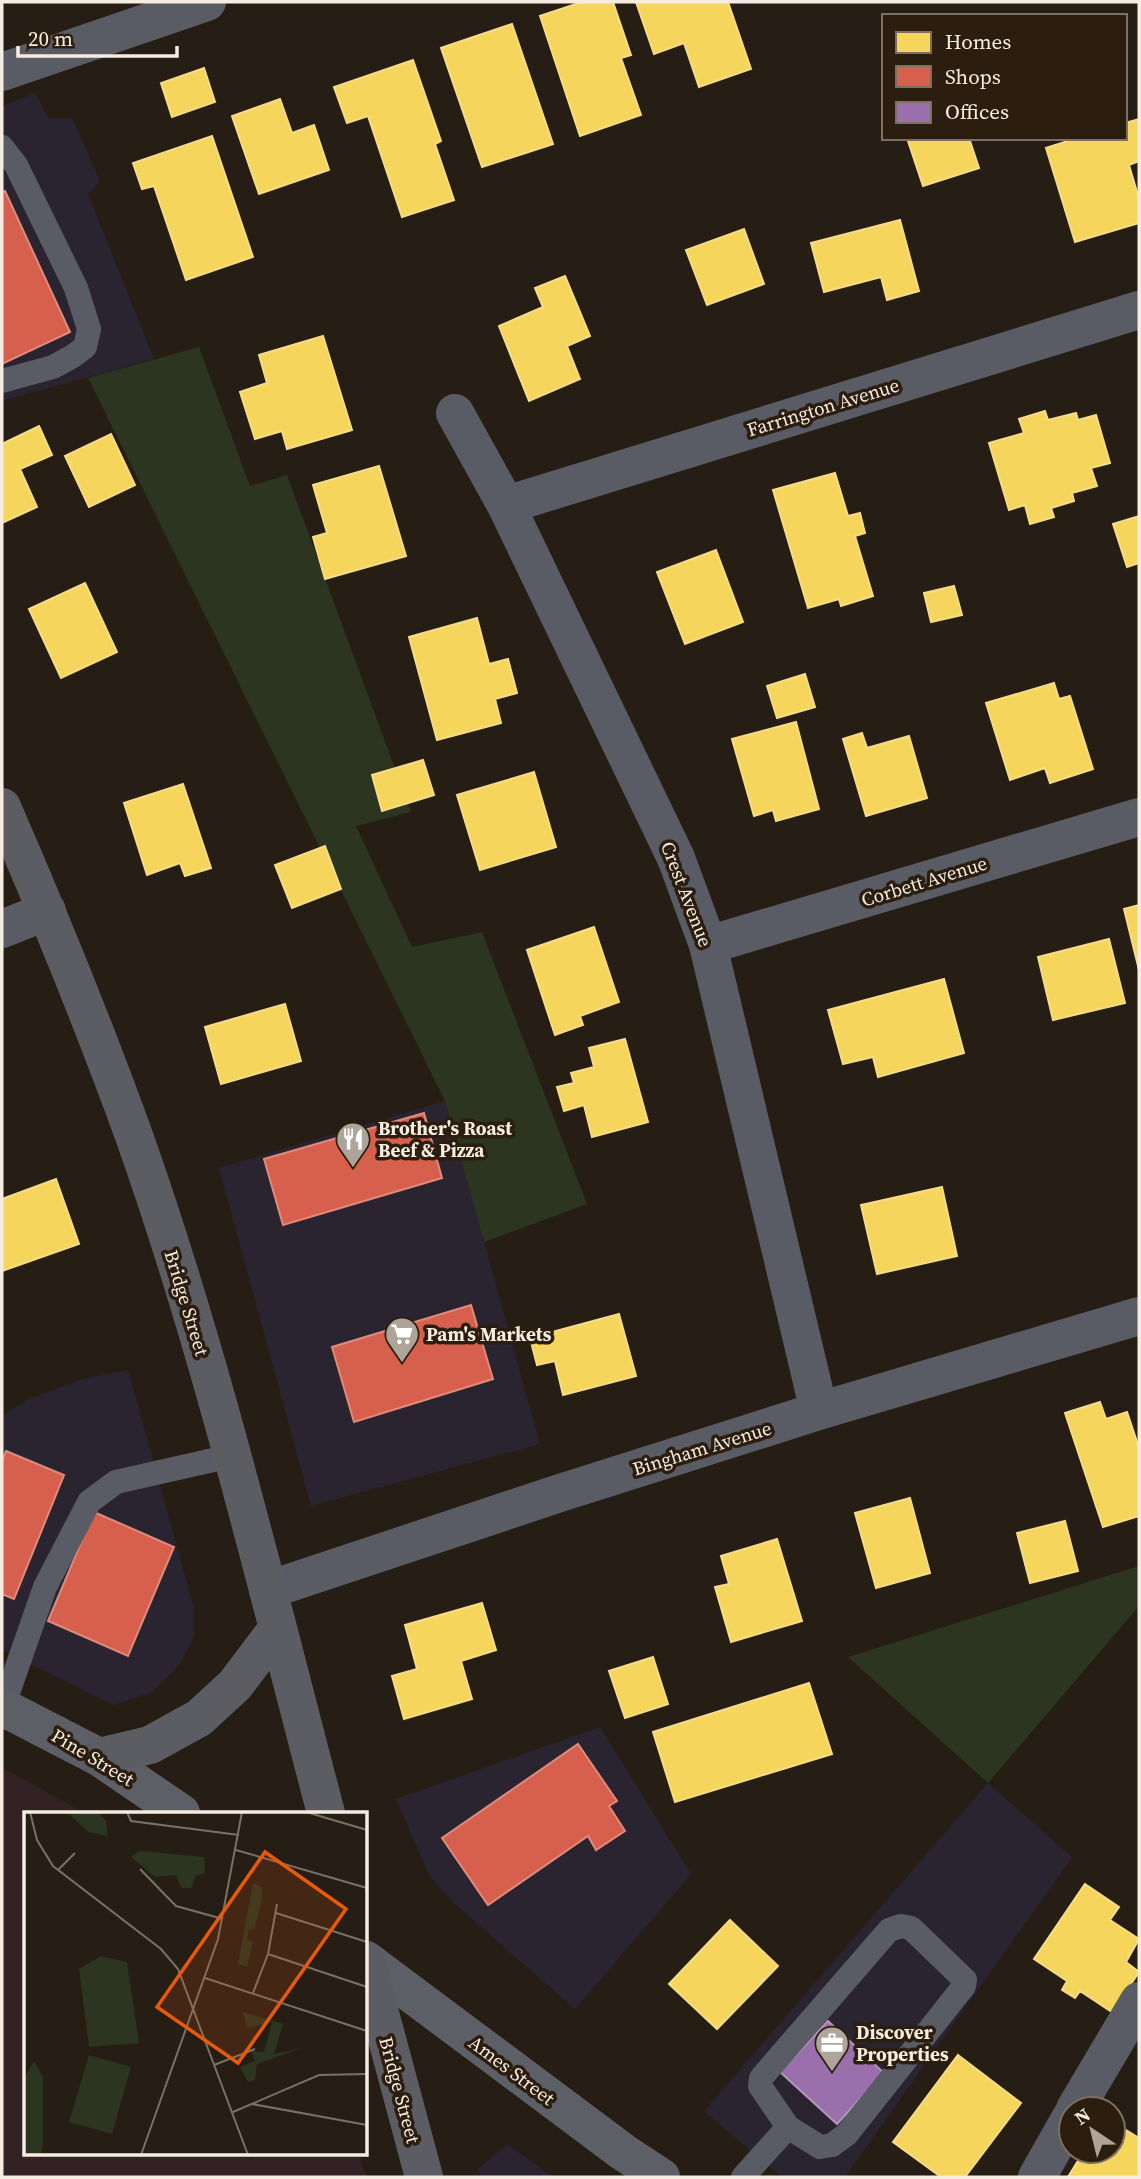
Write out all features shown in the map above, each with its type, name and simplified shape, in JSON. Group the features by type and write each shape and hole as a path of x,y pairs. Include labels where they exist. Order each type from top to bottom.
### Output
{"main road":[{"name":"Bridge Street","path":"2,807 47,911 133,1135 179,1274 268,1590 326,1812"},
{"path":"99,1757 150,1745 199,1718 236,1685 278,1628"},
{"name":"Bridge Street","path":"368,1968 424,2177"}],"street":[{"path":"2,72 207,2"},
{"name":"Farrington Avenue","path":"506,505 1139,310"},
{"name":"Crest Avenue","path":"455,413 506,505 676,858 708,945 819,1411"},
{"name":"Corbett Avenue","path":"708,945 1139,817"},
{"path":"2,929 47,911"},
{"name":"Bingham Avenue","path":"268,1590 819,1411 1139,1316"},
{"name":"Pine Street","path":"3,1707 99,1757 180,1812"},
{"name":"Ames Street","path":"368,1962 622,2152 661,2177"},
{"path":"1083,2095 1139,2001"},
{"path":"1037,2177 1057,2142"}],"lane":[{"path":"2,146 16,165 76,288 89,328 85,346 73,356 53,367 2,381"},
{"path":"3,1707 46,1587 89,1502 116,1482 231,1456"},
{"path":"901,1926 911,1928 957,1971 964,1980 964,1986 847,2134 832,2144 820,2147 788,2127 760,2086 761,2078 889,1930 901,1926"},
{"path":"743,2177 788,2127"}],"shaded area":[{"path":"35,93 49,118 72,118 100,181 88,194 154,359 2,401 2,106"},
{"path":"445,1101 540,1444 311,1506 219,1168"},
{"path":"128,1370 194,1608 194,1637 181,1662 153,1692 113,1705 2,1650 2,1416 29,1399 83,1379"},
{"path":"600,1727 691,1874 575,2009 455,1904 430,1877 396,1799"},
{"path":"2,1767 82,1812 24,1812 24,2154 359,2154 366,2177 2,2177"},
{"path":"988,1783 1072,1857 845,2177 782,2177 704,2111"},
{"path":"507,2144 553,2177 481,2177 478,2169"}],"green space":[{"path":"199,347 250,486 287,475 411,812 356,826 412,947 482,932 587,1204 484,1242 445,1101 88,378"},
{"path":"1139,1566 1139,1606 988,1783 848,1657"}],"building: Homes":[{"path":"582,2 613,2 631,55 621,58 641,115 580,136 540,16"},
{"path":"636,2 728,2 751,69 699,87 684,43 654,54"},
{"path":"512,24 553,144 482,167 441,48"},
{"path":"413,60 441,141 435,144 454,200 402,217 368,116 347,123 334,87"},
{"path":"204,68 215,102 172,117 161,83"},
{"path":"280,99 292,133 314,125 329,170 259,194 232,116"},
{"path":"1139,119 1139,161 1129,165 1139,199 1139,223 1075,242 1046,148 1064,140 1127,140 1127,122"},
{"path":"212,136 253,257 186,280 154,186 142,189 133,163"},
{"path":"908,140 970,140 979,168 923,186"},
{"path":"900,220 919,291 887,300 881,277 824,292 811,243"},
{"path":"744,229 764,284 707,305 686,250"},
{"path":"565,276 590,336 567,346 580,379 529,401 499,326 543,307 535,288"},
{"path":"323,336 352,430 287,449 282,431 255,439 240,392 267,383 259,355"},
{"path":"1045,411 1048,420 1076,413 1078,420 1096,415 1110,463 1091,468 1097,486 1072,493 1074,501 1051,508 1054,517 1030,524 1025,505 1009,510 989,443 1024,433 1019,419"},
{"path":"39,426 52,455 20,469 37,507 2,523 2,444"},
{"path":"111,434 135,485 89,507 65,456"},
{"path":"379,466 406,556 325,579 313,537 327,533 313,485"},
{"path":"835,473 848,516 860,513 865,533 855,536 873,596 841,606 839,599 808,608 773,490"},
{"path":"1139,516 1139,563 1127,567 1113,524"},
{"path":"716,550 743,622 685,644 657,572"},
{"path":"85,583 117,652 61,678 29,609"},
{"path":"954,586 962,615 931,622 924,593"},
{"path":"477,618 489,664 508,659 517,693 495,699 501,723 437,740 409,637"},
{"path":"805,674 815,707 777,718 767,686"},
{"path":"1054,683 1059,699 1070,696 1093,769 1050,783 1045,768 1010,780 986,703"},
{"path":"796,722 819,809 776,821 773,810 754,816 732,739"},
{"path":"862,733 867,748 909,736 927,798 866,816 843,739"},
{"path":"423,760 434,795 382,811 372,775"},
{"path":"534,772 556,847 480,870 457,795"},
{"path":"183,784 211,868 185,876 180,863 147,875 124,803"},
{"path":"325,846 341,889 292,908 275,865"},
{"path":"1139,905 1139,970 1124,909"},
{"path":"594,927 619,1002 580,1016 583,1025 555,1035 527,950"},
{"path":"1109,939 1125,1003 1053,1020 1038,957"},
{"path":"944,979 964,1053 878,1077 873,1057 843,1064 828,1010"},
{"path":"285,1004 301,1061 221,1084 205,1027"},
{"path":"625,1039 648,1122 592,1137 584,1105 564,1111 557,1087 574,1083 571,1073 594,1067 589,1048"},
{"path":"56,1179 79,1244 2,1271 2,1199"},
{"path":"942,1187 957,1256 877,1274 861,1205"},
{"path":"619,1314 636,1376 563,1395 555,1361 537,1365 530,1338"},
{"path":"1100,1402 1106,1419 1127,1412 1139,1448 1139,1516 1103,1527 1065,1413"},
{"path":"910,1498 930,1573 876,1588 855,1513"},
{"path":"1065,1521 1078,1571 1030,1583 1017,1533"},
{"path":"777,1539 802,1621 731,1642 715,1587 729,1584 721,1556"},
{"path":"482,1603 496,1650 461,1661 472,1699 404,1719 392,1676 417,1669 405,1625"},
{"path":"653,1657 668,1704 625,1718 609,1671"},
{"path":"809,1683 832,1754 675,1802 653,1732"},
{"path":"1085,1884 1119,1907 1110,1920 1139,1939 1126,1962 1139,1972 1112,2012 1080,1991 1075,1998 1062,1990 1067,1981 1034,1959"},
{"path":"730,1920 778,1966 717,2029 669,1984"},
{"path":"958,2055 1021,2103 965,2177 941,2177 893,2142"},
{"path":"1127,2131 1139,2138 1139,2177 1068,2177 1075,2165 1127,2165"}],"building: Shops":[{"path":"5,191 70,332 2,364 2,192"},
{"name":"Brother's Roast Beef & Pizza","path":"424,1113 442,1178 283,1225 264,1159"},
{"path":"471,1305 493,1379 354,1422 332,1347"},
{"path":"6,1451 64,1475 14,1599 2,1594 2,1461"},
{"path":"94,1512 174,1547 128,1656 48,1621"},
{"path":"578,1744 617,1801 609,1806 625,1831 596,1850 588,1836 488,1905 442,1838"}],"building: Offices":[{"name":"Discover Properties","path":"828,2021 884,2073 837,2124 780,2072"}],"place":[{"name":"Brother's Roast Beef & Pizza","path":"353,1169"},
{"name":"Pam's Markets","path":"402,1364"},
{"name":"Discover Properties","path":"832,2073"}]}
